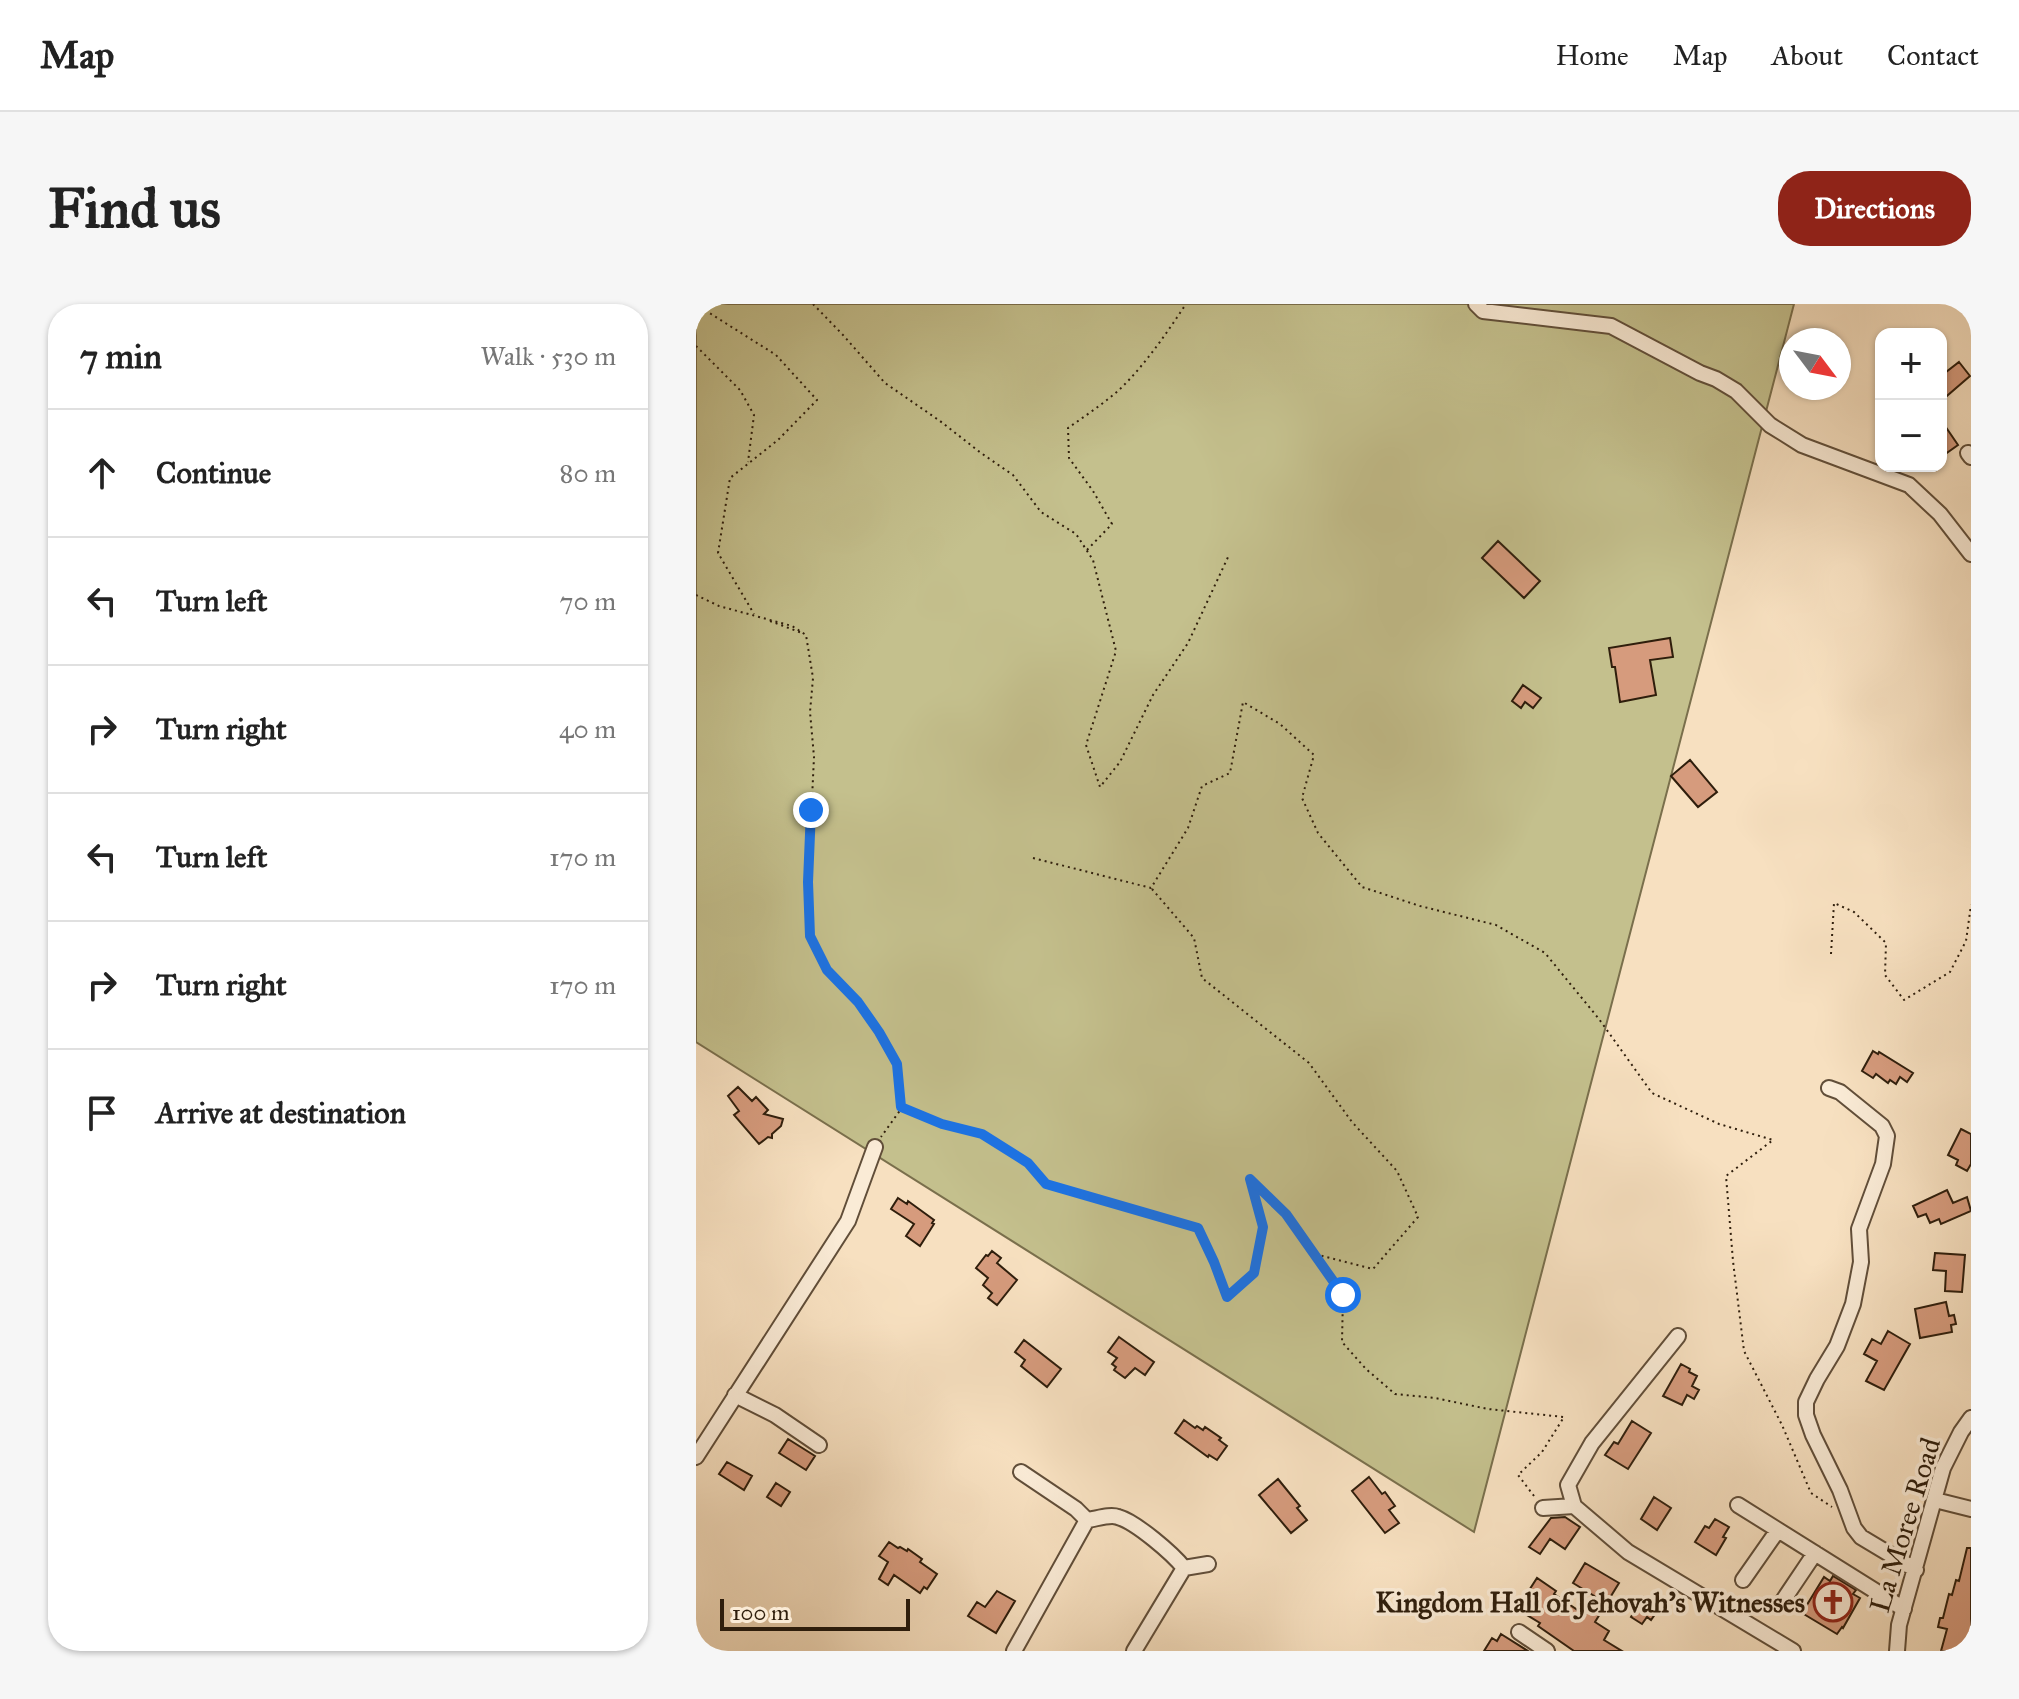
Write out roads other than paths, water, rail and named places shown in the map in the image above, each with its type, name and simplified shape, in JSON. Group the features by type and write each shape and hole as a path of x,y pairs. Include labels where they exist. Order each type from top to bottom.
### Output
{"street":[{"path":"1476,304 1483,311 1611,326 1716,379 1736,391 1770,425 1802,445 1909,485 1940,514 1971,554"},
{"path":"1829,1088 1840,1092 1882,1126 1887,1136 1883,1164 1859,1229 1861,1262 1853,1304 1837,1346 1806,1402 1806,1415 1854,1528 1861,1537 1916,1570"},
{"path":"696,1457 848,1221 875,1147"},
{"path":"1678,1336 1592,1443 1568,1485 1574,1506 1628,1552 1793,1651"},
{"path":"735,1395 775,1415 819,1445"},
{"name":"La Moree Road","path":"1897,1651 1899,1625 1943,1468 1971,1418"},
{"path":"1021,1472 1076,1509 1087,1520"},
{"path":"1935,1500 1969,1509"},
{"path":"1738,1505 1904,1609"},
{"path":"1543,1508 1574,1506"},
{"path":"1087,1520 1116,1516 1131,1523 1176,1558 1184,1568"},
{"path":"1014,1651 1087,1520"},
{"path":"1743,1580 1778,1530"},
{"path":"1780,1605 1815,1553"},
{"path":"1134,1651 1184,1568 1208,1564"},
{"path":"1519,1632 1547,1651"}],"place":[{"name":"Kingdom Hall of Jehovah’s Witnesses","path":"1833,1602"}]}
